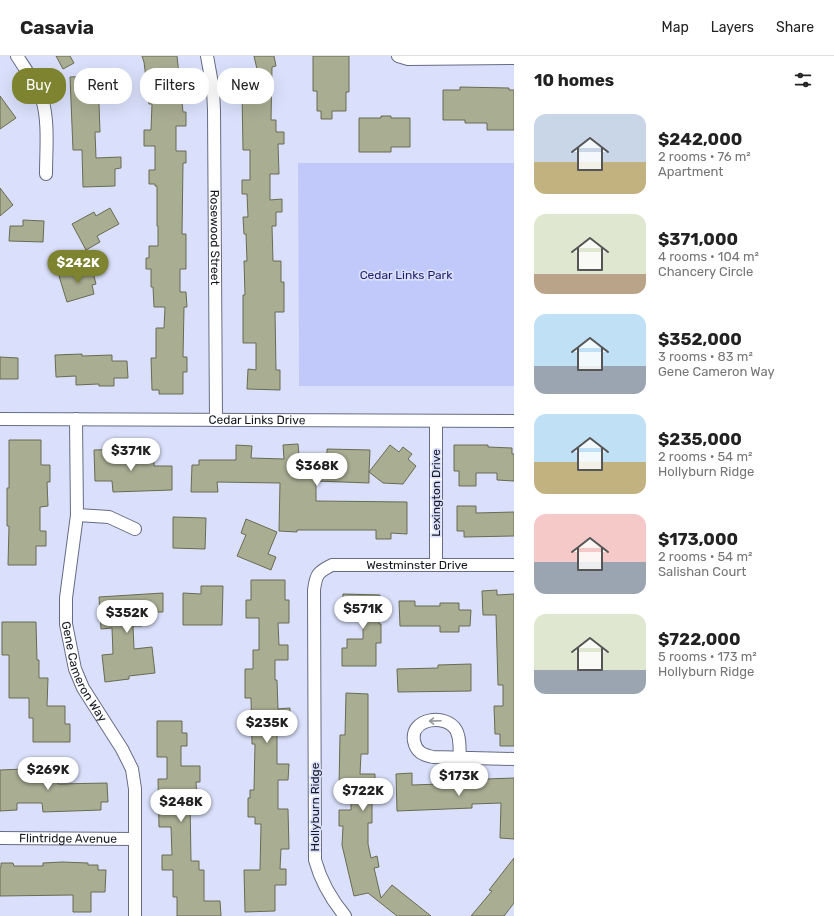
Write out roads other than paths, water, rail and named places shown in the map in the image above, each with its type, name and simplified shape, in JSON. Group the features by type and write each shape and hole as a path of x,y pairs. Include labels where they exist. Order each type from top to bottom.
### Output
{"street":[{"path":"17,56 30,76 42,100 47,129 46,174"},
{"name":"Rosewood Street","path":"207,56 213,89 214,110 216,420"},
{"path":"398,56 408,59 514,58"},
{"name":"Cedar Links Drive","path":"0,419 514,421"},
{"name":"Gene Cameron Way","path":"76,419 77,514 66,598 66,624 75,669 83,688 122,749 132,769 135,789 135,916"},
{"name":"Lexington Drive","path":"436,421 436,565"},
{"path":"77,514 109,518 135,529"},
{"name":"Westminster Drive","path":"320,571 332,565 514,565"},
{"name":"Hollyburn Ridge","path":"320,571 316,579 314,590 315,860 326,891 345,916"},
{"path":"460,758 514,759"},
{"name":"Flintridge Avenue","path":"0,838 135,839"}],"park label":[{"name":"Cedar Links Park","path":"406,275"}]}
